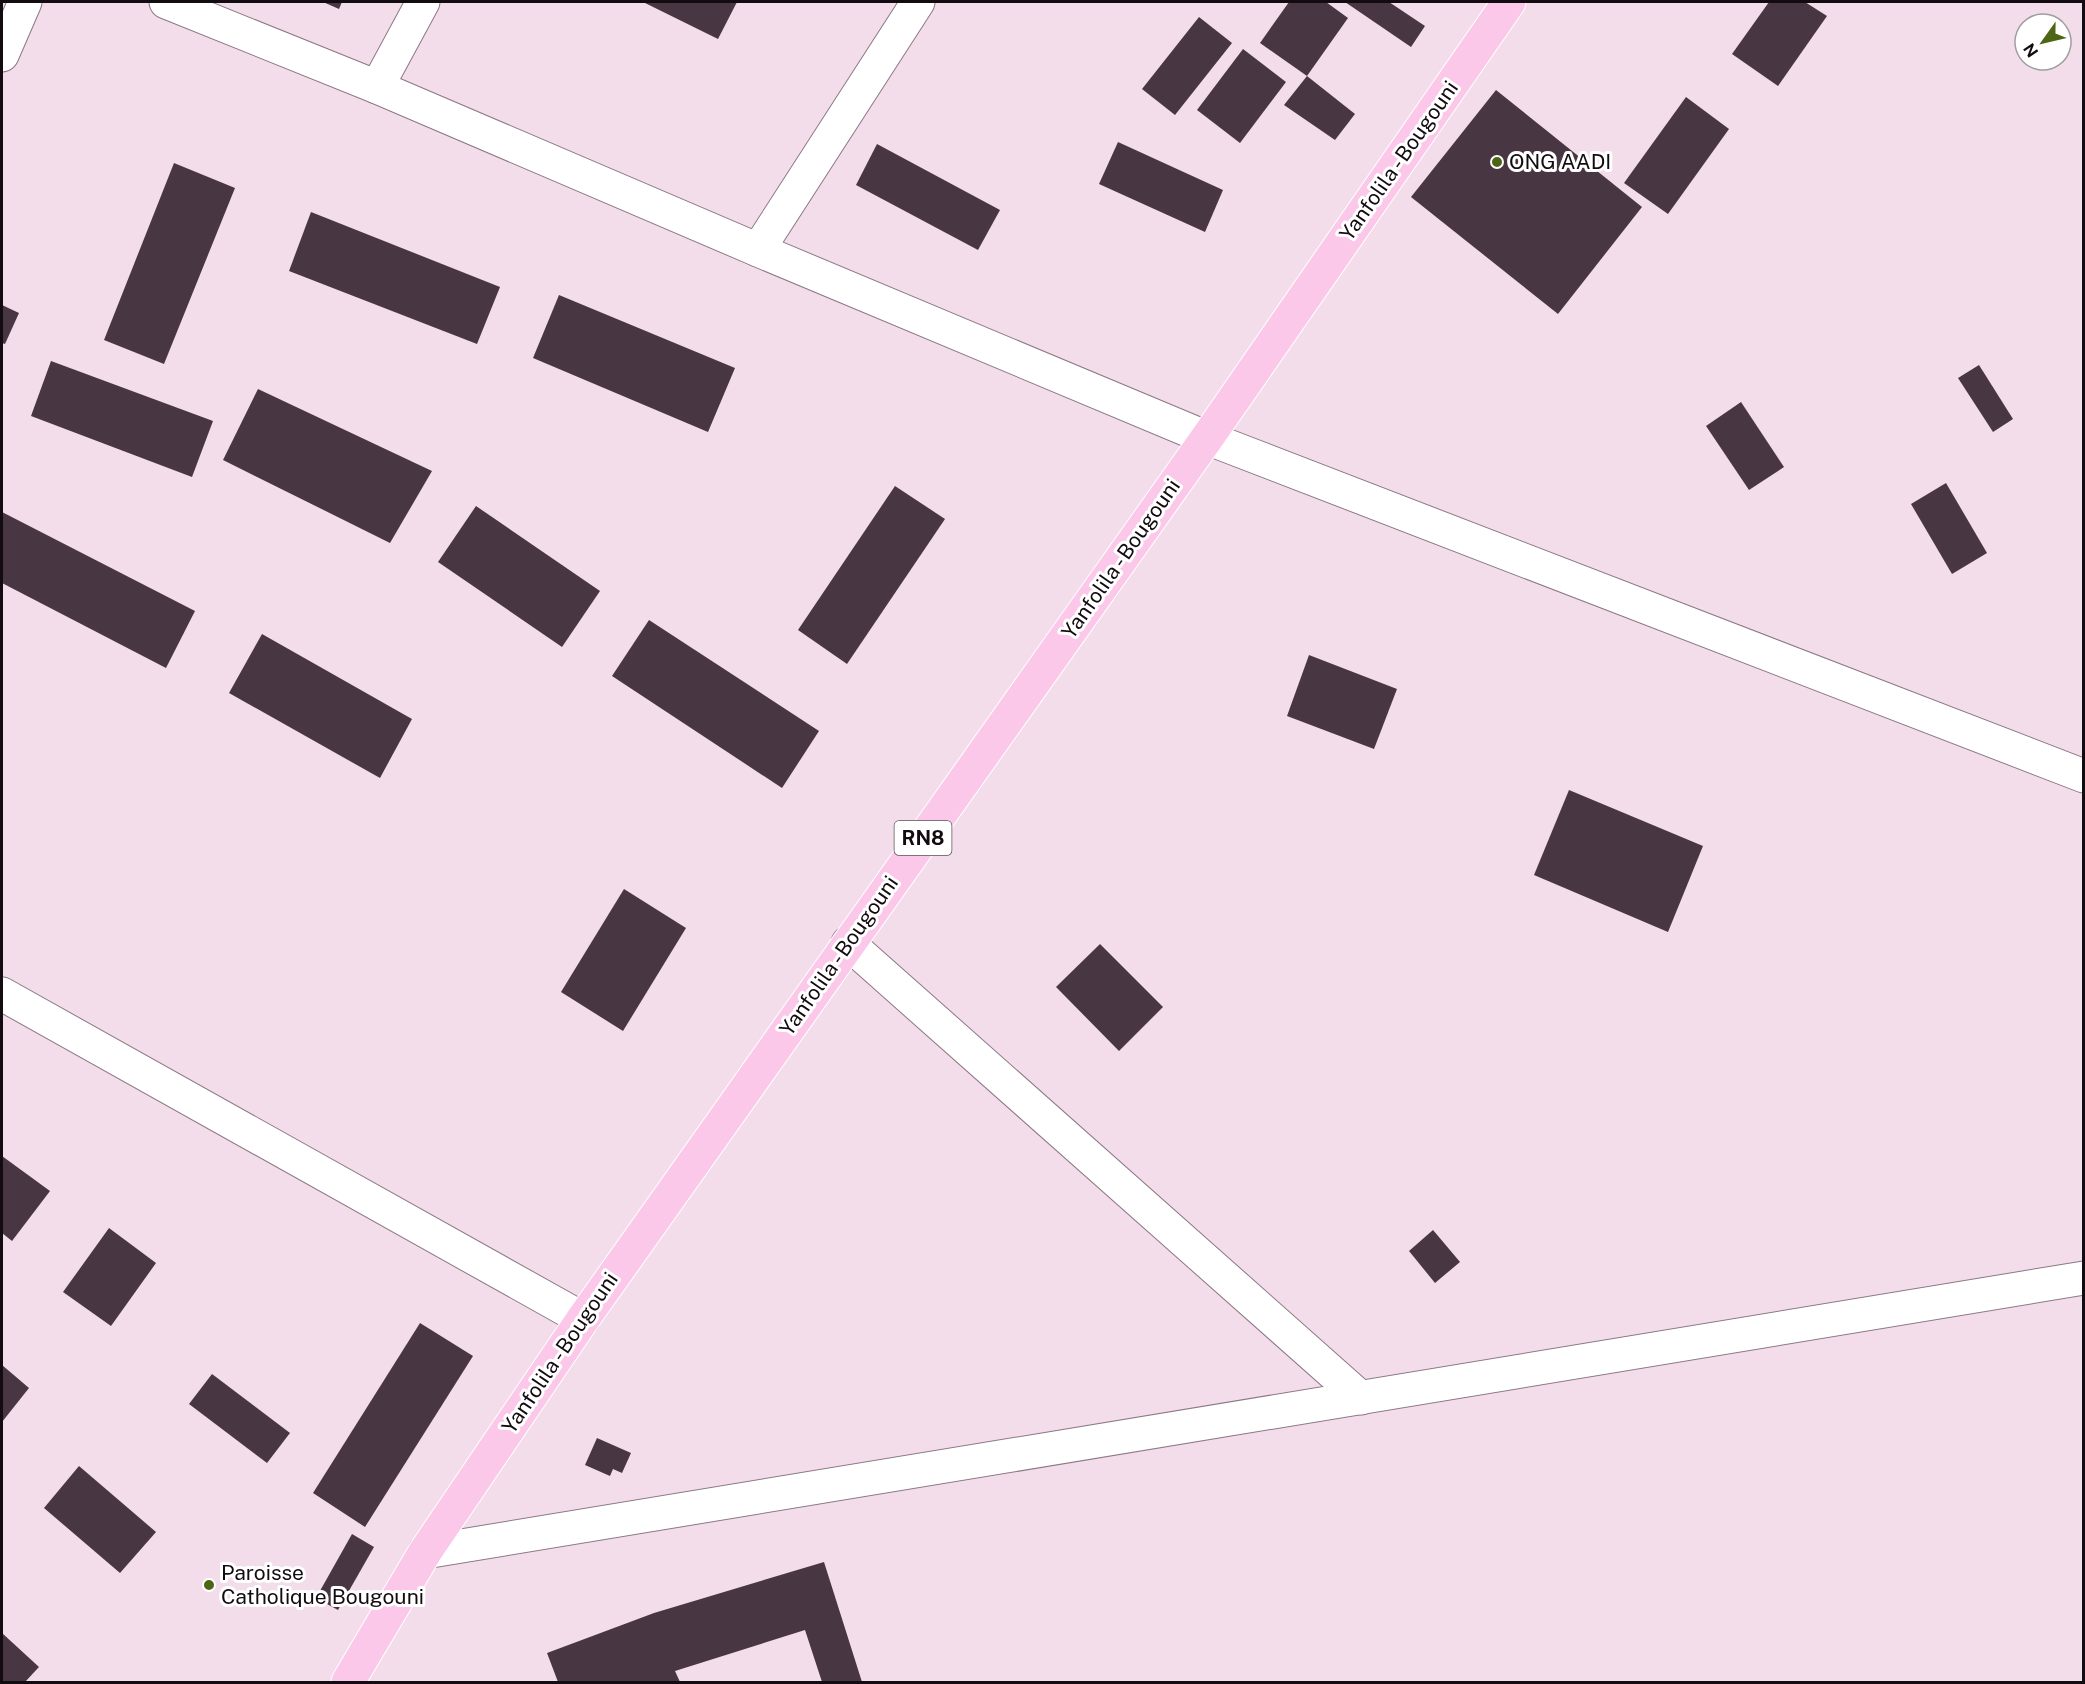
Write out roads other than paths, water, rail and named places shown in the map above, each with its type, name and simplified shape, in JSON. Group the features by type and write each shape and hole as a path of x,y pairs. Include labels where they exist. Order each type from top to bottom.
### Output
{"main road":[{"name":"Yanfolila - Bougouni","path":"348,1683 424,1552 583,1319 1207,438 1509,2"}],"street":[{"path":"2,55 25,2"},
{"path":"166,2 377,87 1207,438 2084,776"},
{"path":"377,87 423,2"},
{"path":"758,250 918,2"},
{"path":"848,944 1361,1398"},
{"path":"2,994 583,1319"},
{"path":"424,1552 2084,1278"}],"place":[{"name":"ONG AADI","path":"1497,162"},
{"name":"Paroisse Catholique Bougouni","path":"209,1585"}]}
